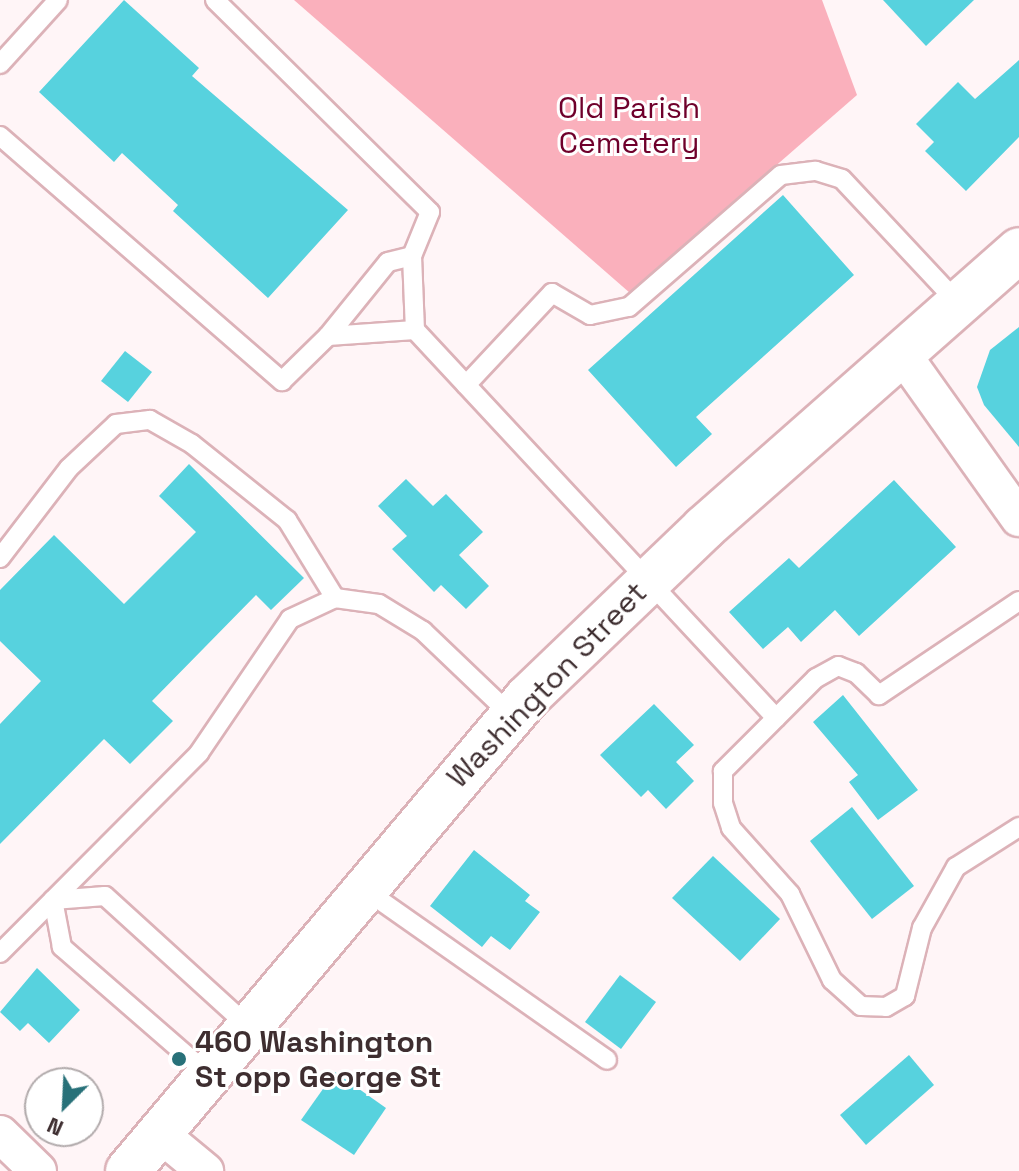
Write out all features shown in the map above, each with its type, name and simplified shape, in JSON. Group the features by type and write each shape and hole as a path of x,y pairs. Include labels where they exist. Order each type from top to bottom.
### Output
{"main road":[{"name":"Washington Street","path":"128,1171 511,715 646,581 1019,250"}],"street":[{"path":"903,355 1019,518"},
{"path":"159,1133 205,1171"},
{"path":"0,1134 38,1171"}],"lane":[{"path":"0,64 58,0"},
{"path":"215,0 430,212 412,256 415,330 776,718"},
{"path":"0,136 282,381 328,336 388,262 412,256"},
{"path":"466,385 552,293 590,315 621,311 771,180 816,171 842,179 959,304"},
{"path":"328,336 415,330"},
{"path":"0,558 69,468 116,424 150,420 192,444 287,520 335,598"},
{"path":"0,953 199,753 290,619 335,598 379,604 423,631 511,715"},
{"path":"1019,601 879,695 856,673 838,666 816,678 723,771 723,803 731,828 790,894 832,980 861,1006 886,1007 905,996 922,928 956,867 1019,827"},
{"path":"363,888 607,1060"},
{"path":"53,900 105,896 248,1026"},
{"path":"53,900 62,947 208,1074"}],"green space":[{"name":"Old Parish Cemetery","path":"294,0 822,0 857,95 630,293"}],"building":[{"path":"124,0 199,68 192,76 348,210 268,298 173,211 178,205 122,153 114,162 39,92"},
{"path":"883,0 974,0 926,46"},
{"path":"1019,60 1019,137 966,191 925,151 934,142 916,124 958,82 975,99"},
{"path":"783,195 854,275 696,417 712,434 676,467 588,370"},
{"path":"1019,327 1019,447 984,405 977,387 990,350"},
{"path":"125,351 152,372 128,402 101,381"},
{"path":"189,464 304,578 271,610 256,595 152,701 173,721 130,764 104,739 0,844 0,724 41,681 0,641 0,590 54,535 124,604 196,532 159,496"},
{"path":"406,479 433,506 446,494 483,532 459,555 489,586 466,609 441,585 434,592 392,549 407,536 378,506"},
{"path":"894,480 956,547 859,636 835,610 801,642 788,627 763,649 729,612 789,558 799,568"},
{"path":"843,695 918,790 878,820 849,782 858,775 813,722"},
{"path":"654,704 694,745 676,762 694,781 666,809 648,790 641,797 600,755"},
{"path":"852,807 914,886 872,919 810,841"},
{"path":"474,850 530,895 525,901 540,912 510,950 491,936 482,947 430,906"},
{"path":"713,856 780,919 740,961 672,898"},
{"path":"37,968 80,1010 49,1043 28,1023 20,1031 0,1012"},
{"path":"620,975 656,1002 621,1049 585,1022"},
{"path":"909,1055 934,1085 866,1145 840,1115"},
{"path":"335,1072 386,1108 354,1155 301,1120"}],"place":[{"name":"460 Washington St opp George St","path":"179,1059"}]}
